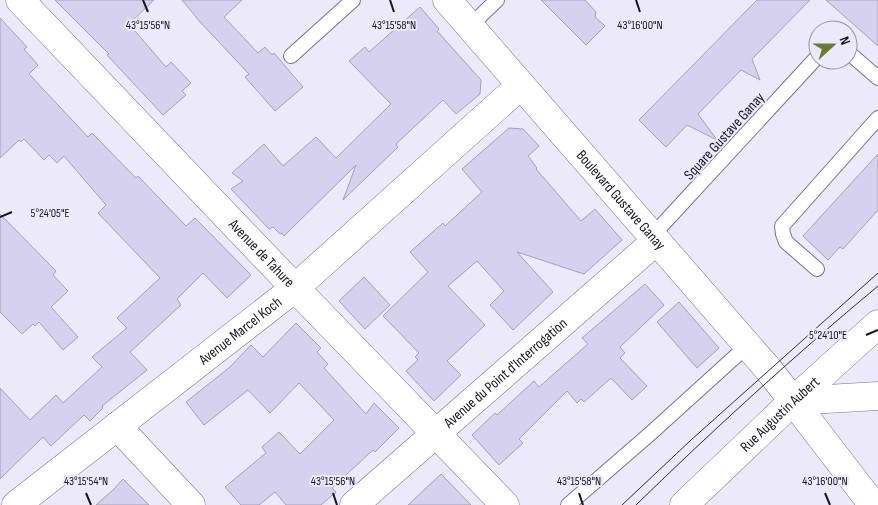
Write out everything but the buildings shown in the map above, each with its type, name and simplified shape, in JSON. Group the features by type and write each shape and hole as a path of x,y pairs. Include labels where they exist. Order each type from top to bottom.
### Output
{"street":[{"name":"Avenue de Tahure","path":"20,0 505,505"},
{"name":"Boulevard Gustave Ganay","path":"447,0 776,378 873,505"},
{"name":"Avenue Marcel Koch","path":"16,505 295,288 521,85"},
{"name":"Avenue du Point d'Interrogation","path":"354,505 654,238"},
{"name":"Rue Augustin Aubert","path":"684,505 793,401 878,324"},
{"path":"793,401 878,396"},
{"path":"117,426 191,505"}],"lane":[{"path":"291,56 354,0"},
{"path":"470,26 497,0"},
{"path":"858,61 878,78"},
{"name":"Square Gustave Ganay","path":"654,238 808,67"},
{"path":"817,269 786,242 782,226 878,118"},
{"path":"568,505 748,346"}],"tram line":[{"path":"622,505 691,440 878,273"},
{"path":"636,505 755,393 878,286"}]}
